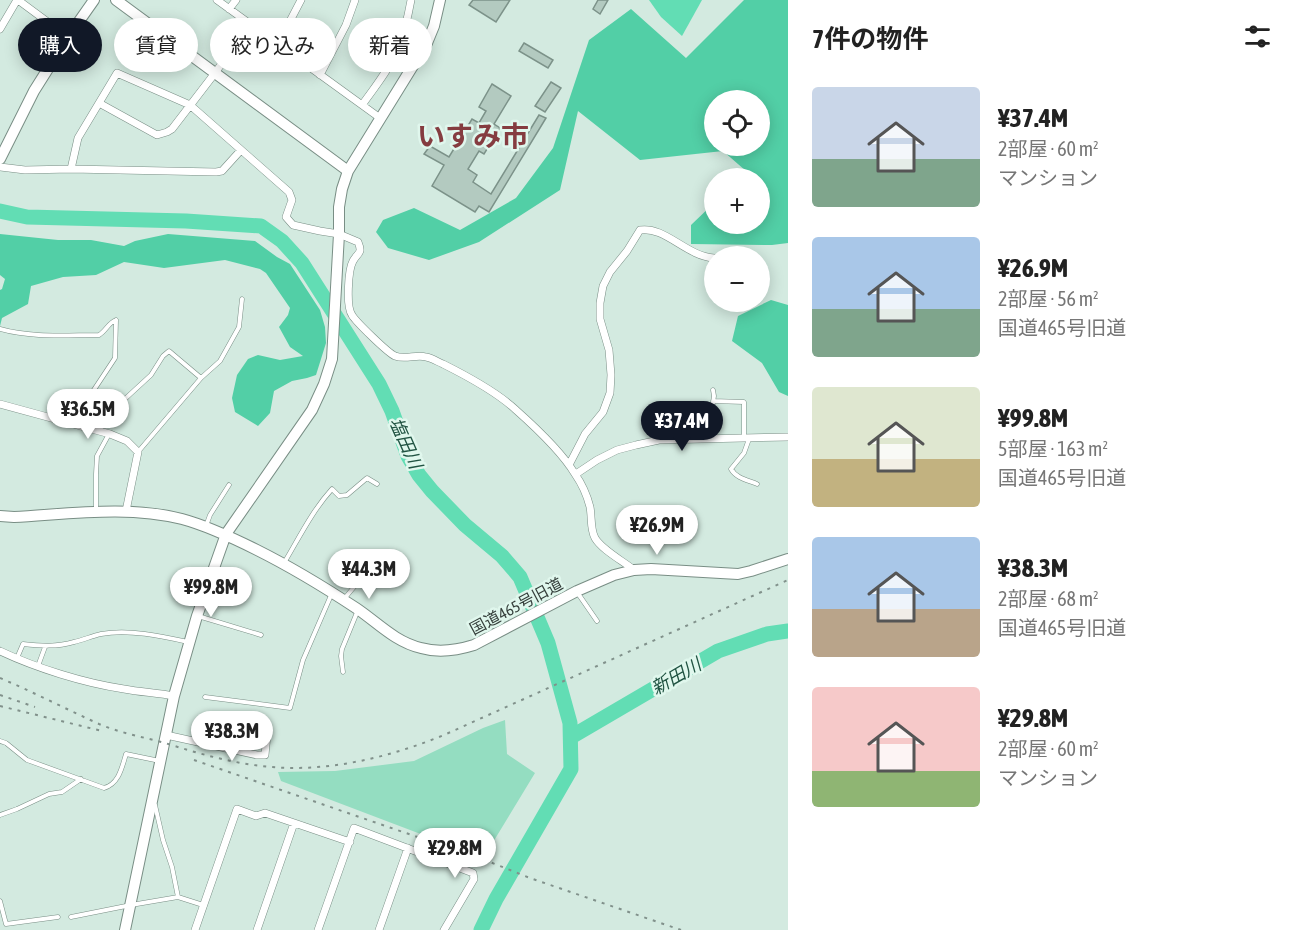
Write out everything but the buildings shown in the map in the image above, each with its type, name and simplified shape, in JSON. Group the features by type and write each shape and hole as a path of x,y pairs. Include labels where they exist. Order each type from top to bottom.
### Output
{"street":[{"path":"0,29 18,0 42,18"},
{"path":"81,18 94,0"},
{"path":"116,0 348,171"},
{"path":"217,0 242,18"},
{"path":"230,9 236,0"},
{"path":"292,18 301,0"},
{"path":"320,75 346,25 355,0"},
{"path":"362,105 397,51 411,0"},
{"path":"125,930 174,696 197,616 226,534 312,410 324,384 332,359 341,198 348,171 427,43 440,0"},
{"path":"0,159 46,72"},
{"path":"316,72 380,118"},
{"path":"71,169 78,138 117,73 190,105 289,192 292,200 286,217 292,225 339,234 358,242 361,248 360,254 353,261 350,270 349,309 352,315 395,356 425,356 494,393 515,409 576,474 587,497 595,538 634,570"},
{"path":"99,103 157,135 172,129 215,73"},
{"path":"0,167 25,170 216,172 222,171 241,150"},
{"path":"569,465 585,434 603,411 610,393 609,350 600,319 603,286 610,272 640,230 648,229 660,233 691,252 704,256"},
{"path":"0,404 99,430 127,441 138,452 126,511"},
{"path":"576,474 617,450 658,440 788,437"},
{"name":"国道465号旧道","path":"0,516 126,511 182,519 226,534 284,564 358,609 397,639 431,650 463,649 474,645 614,574 651,569 738,574 788,559"},
{"path":"0,651 38,667 87,681 122,689 174,696"},
{"path":"166,735 257,755 265,755 267,735"},
{"path":"195,930 237,809 256,816 265,813 350,842"},
{"path":"257,930 294,823"},
{"path":"318,930 354,828 473,873 474,879 444,930"},
{"path":"379,930 408,848"}],"lane":[{"path":"138,452 201,378 220,361 239,327 242,299"},
{"path":"0,328 13,332 38,334 99,335 110,322 116,320 115,358 72,423"},
{"path":"99,430 126,398 151,375 169,351 201,378"},
{"path":"712,438 713,390"},
{"path":"713,401 744,402 747,439 744,453 731,469 739,477 757,484"},
{"path":"96,513 97,456 110,434"},
{"path":"284,564 308,523 332,489 339,496 347,495 367,478 378,484"},
{"path":"206,527 210,515 229,485"},
{"path":"344,600 380,556"},
{"path":"577,591 597,621"},
{"path":"205,696 290,708 303,660 332,593"},
{"path":"343,672 342,648 358,609"},
{"path":"197,616 261,635"},
{"path":"17,658 23,644 45,647 72,643 101,634 154,635 189,642"},
{"path":"38,667 45,647"},
{"path":"0,741 6,743 27,760 104,788 111,786 117,779 126,754 155,760"},
{"path":"0,815 48,794 62,792 81,779"},
{"path":"153,798 178,897"},
{"path":"70,918 131,904 178,897 203,905"},
{"path":"0,901 6,924 58,917"}],"shaded area":[{"path":"649,0 702,0 682,36 661,17"},
{"path":"744,0 788,0 788,243 772,245 691,244 691,225 704,213 704,234 770,234 770,168 743,168 729,156 770,156 770,90 704,90 704,153 640,160 578,111 560,190 479,242 429,260 388,248 376,232 383,220 414,208 460,230 516,198 553,148 589,40 631,9 686,58"},
{"path":"0,234 58,240 91,240 124,246 135,241 168,234 255,241 290,264 320,310 325,327 326,343 316,375 292,381 274,391 270,413 258,426 235,412 232,398 237,375 248,359 258,355 280,360 303,356 290,347 279,327 290,308 266,273 260,269 225,260 164,268 124,262 96,275 63,277 31,286 28,304 2,318 0,326 0,290 5,279 0,275"},
{"path":"770,300 788,305 788,396 779,392 762,363 732,341 738,316 746,312 770,312"},
{"path":"505,720 507,754 535,773 487,852 468,852 281,781 278,772 335,771 414,761"}],"waterway":[{"name":"塩田川","path":"0,211 27,217 186,221 261,226 282,241 302,263 379,384 392,411 408,456 419,475 465,525 502,556 520,577 548,643 570,723 571,769 496,899 481,930"},
{"name":"新田川","path":"571,737 718,651 767,634 788,631"}],"railway":[{"path":"0,678 99,724 204,755 244,764 271,767 337,765 381,756 444,735 788,580"},
{"path":"0,695 35,707"},
{"path":"0,706 102,731"},
{"path":"194,760 681,930"}],"district":[{"name":"いすみ市","path":"473,136"}]}
